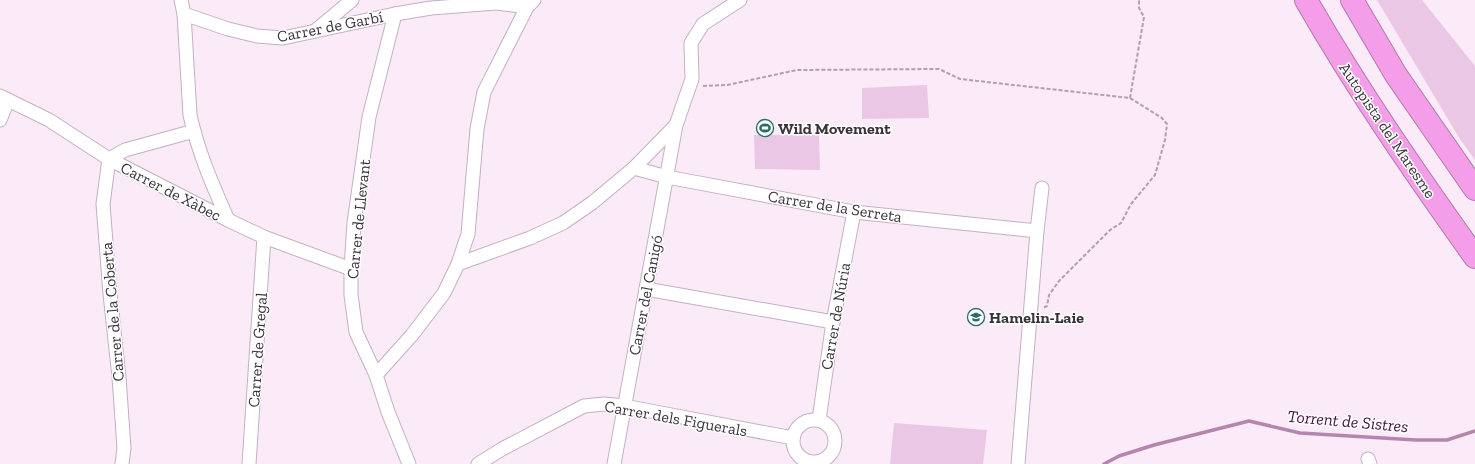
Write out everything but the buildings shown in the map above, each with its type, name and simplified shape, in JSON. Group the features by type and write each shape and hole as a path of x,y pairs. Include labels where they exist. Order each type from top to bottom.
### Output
{"highway":[{"name":"Autopista del Maresme","path":"1306,0 1339,57 1425,186 1475,257"},
{"path":"1352,0 1396,75 1475,189"}],"street":[{"path":"181,0 184,14 190,115 204,166 228,220"},
{"path":"313,32 352,0"},
{"path":"692,79 691,44 699,30 703,24 740,0"},
{"name":"Carrer de Garbí","path":"184,14 228,29 256,36 284,38 395,14 431,8 496,3 530,3"},
{"path":"376,375 412,335 444,292 458,264 468,234 477,129 484,92 530,3"},
{"name":"Carrer de Llevant","path":"395,14 369,116 354,223 351,296 356,332 376,375 388,412 409,464"},
{"name":"Carrer del Canigó","path":"614,464 676,126 692,79"},
{"path":"0,120 4,98"},
{"name":"Carrer de Xàbec","path":"4,98 49,120 109,160 228,220 264,237 351,269"},
{"path":"458,264 530,238 564,223 592,203 634,168 676,126"},
{"path":"109,160 125,150 194,131"},
{"name":"Carrer de la Coberta","path":"109,160 103,204 124,448 122,464"},
{"name":"Carrer de la Serreta","path":"634,168 667,177 854,212 1037,231"},
{"path":"1018,464 1037,231 1042,188"},
{"name":"Carrer de Núria","path":"819,420 833,322 854,212"},
{"name":"Carrer de Gregal","path":"249,464 264,237"},
{"path":"646,289 833,322"},
{"name":"Carrer dels Figuerals","path":"478,464 502,449 584,406 604,404 624,406 793,438"},
{"path":"819,420 830,428 835,440 834,447 831,454 826,458 815,463 808,462 799,457 793,448 793,438 800,425 806,421 819,420"}],"path":[{"path":"1130,98 1144,17 1139,8 1139,0"},
{"path":"692,79 704,87 727,85 797,70 939,69 960,79 1130,98 1162,118 1167,124 1166,140 1155,174 1131,204 1121,223 1110,230 1059,281 1049,295 1048,306 1030,318"}],"shaded area":[{"path":"1377,0 1422,0 1475,66 1475,160 1458,136"},
{"path":"927,85 929,118 862,119 862,88"},
{"path":"754,135 819,135 820,170 755,169"},
{"path":"894,423 987,430 983,464 890,464"}],"waterway":[{"name":"Torrent de Sistres","path":"1104,464 1119,456 1154,445 1249,421 1300,433 1416,440 1447,440 1475,431"}],"place":[{"name":"Wild Movement","path":"765,128"},
{"name":"Hamelin-Laie","path":"976,317"}]}
